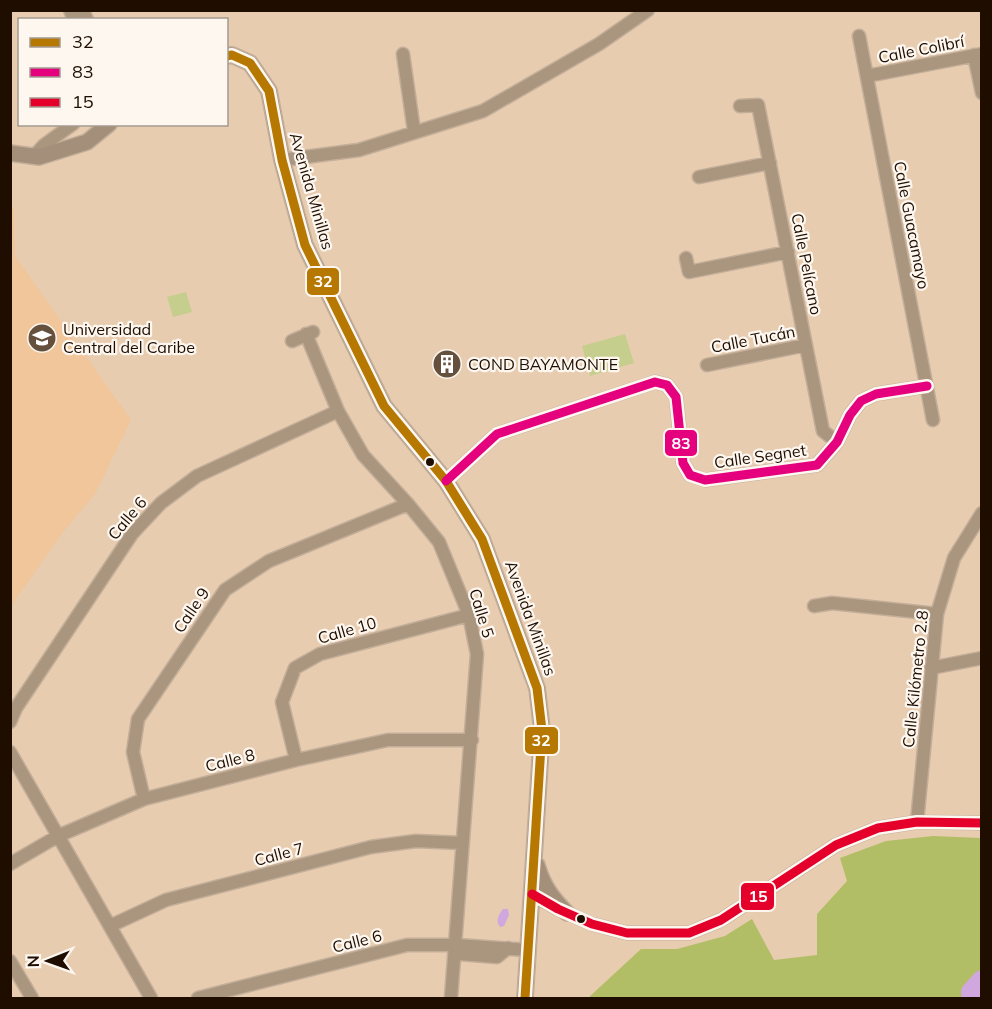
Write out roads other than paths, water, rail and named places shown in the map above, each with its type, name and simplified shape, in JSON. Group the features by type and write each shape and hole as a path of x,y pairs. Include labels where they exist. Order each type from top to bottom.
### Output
{"main road":[{"name":"Avenida Minillas","path":"228,56 232,55 250,63 269,91 282,160 305,245 384,406 446,481 482,539 537,688 542,730 525,999"},
{"path":"10,153 39,157 87,141 106,126"},
{"path":"534,853 543,883 550,896 567,913"}],"street":[{"path":"282,160 359,150 483,111 599,44 648,10"},
{"name":"Calle Guacamayo","path":"859,36 933,420"},
{"path":"403,54 414,132"},
{"path":"978,54 981,93"},
{"name":"Calle Colibrí","path":"867,76 978,54"},
{"name":"Calle Pelícano","path":"740,106 758,105 823,431 837,442"},
{"path":"34,156 44,145 70,126"},
{"path":"699,177 770,163"},
{"path":"686,258 689,272 788,252"},
{"name":"Calle 5","path":"292,341 310,333 338,411 363,455 439,542 469,615 477,654 452,999"},
{"name":"Calle Tucán","path":"707,365 807,345"},
{"name":"Calle Segnet","path":"446,481 497,434 655,382 667,386 676,397 682,463 690,475 705,480 817,465 837,442 850,415 861,400 876,394 927,386"},
{"name":"Calle 6","path":"10,722 16,708 132,534 161,503 197,476 338,411"},
{"name":"Calle 9","path":"144,800 133,752 138,719 225,590 269,561 408,504"},
{"name":"Calle Kilómetro 2.8","path":"918,822 937,614 954,558 981,513"},
{"path":"814,606 832,603 937,614"},
{"name":"Calle 10","path":"296,760 282,702 295,668 320,654 469,615"},
{"path":"931,668 981,658"},
{"name":"Calle 8","path":"10,864 58,836 144,800 296,760 388,740 472,740"},
{"path":"10,752 151,999"},
{"path":"532,894 592,924 627,933 689,933 721,920 836,845 878,828 918,822 981,823"},
{"name":"Calle 7","path":"110,926 166,900 371,848 416,842 462,843"},
{"name":"Calle 6","path":"198,999 406,945 456,945 460,954 497,957 508,948 528,950"},
{"path":"10,960 32,999"}],"waterway":[{"path":"972,998 971,992 982,980"}],"place":[{"name":"Universidad Central del Caribe","path":"42,338"},
{"name":"COND BAYAMONTE","path":"447,364"}]}
